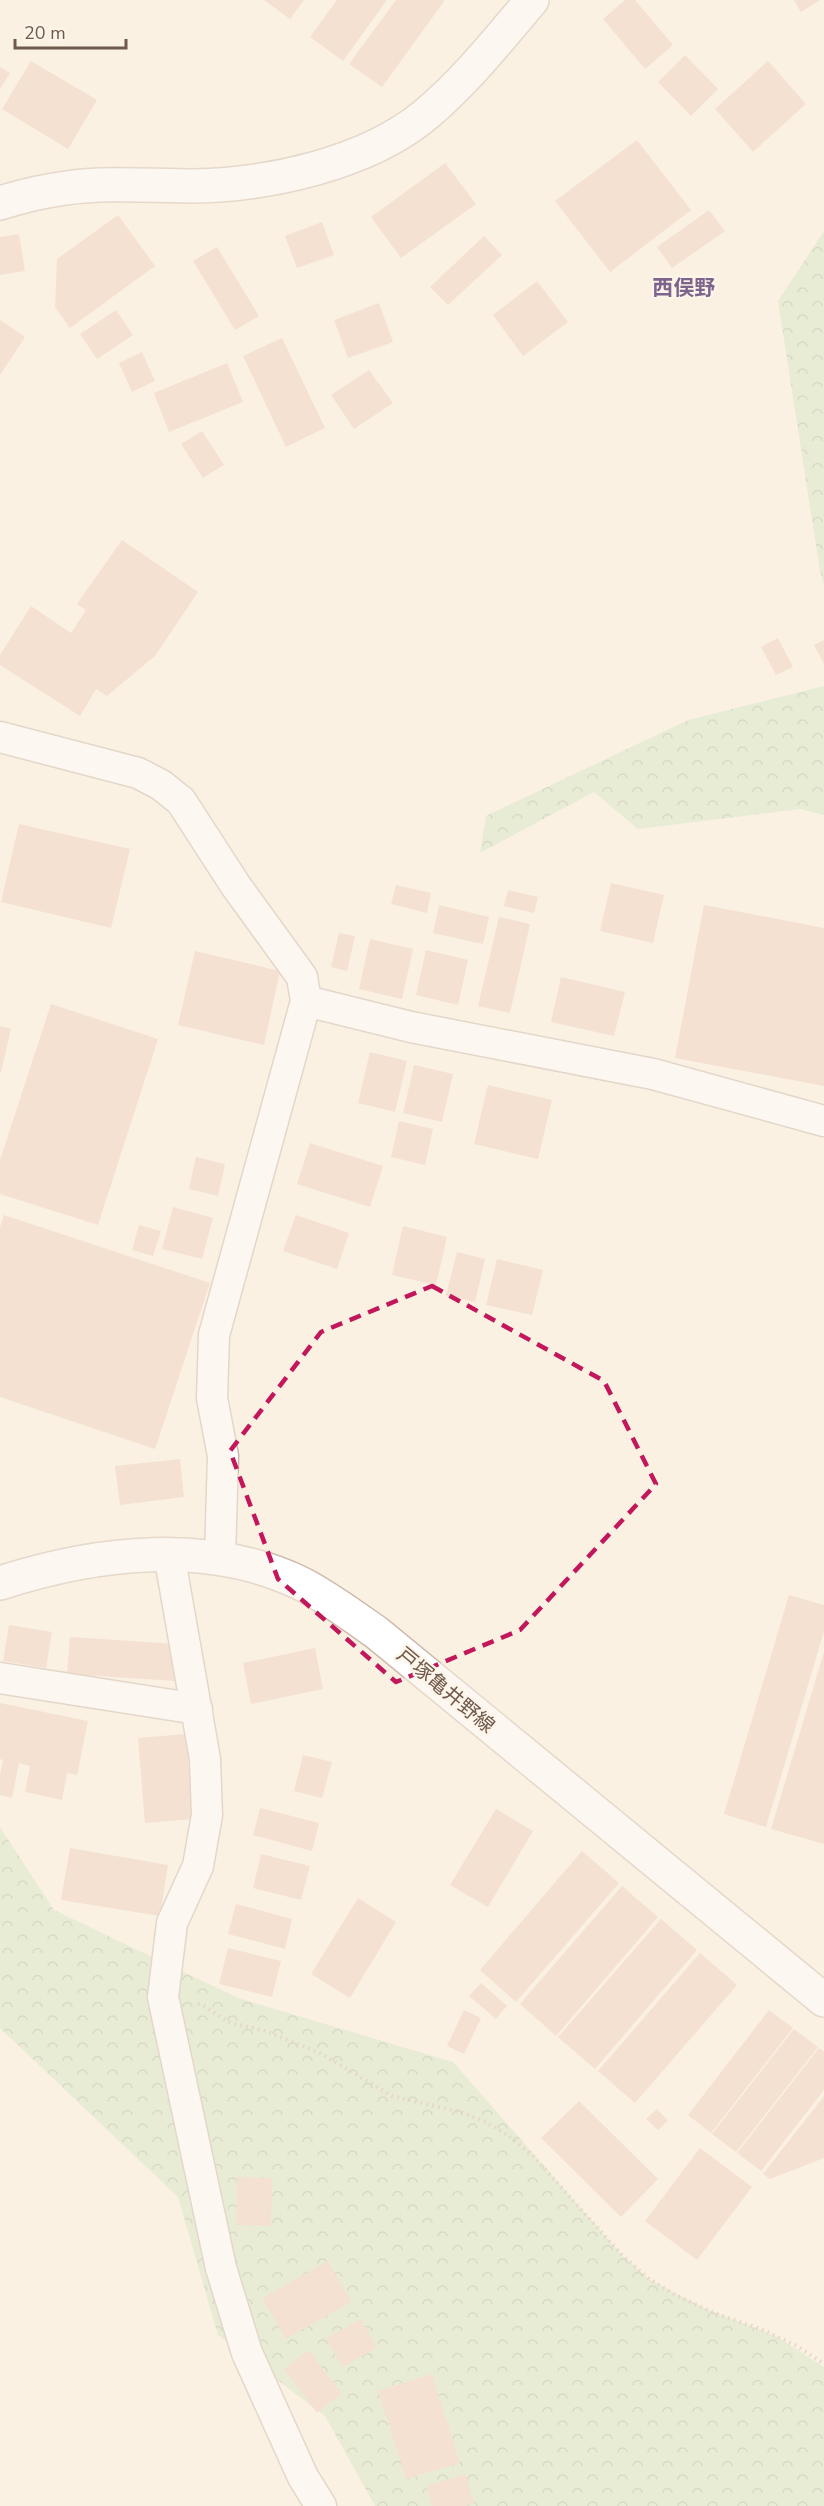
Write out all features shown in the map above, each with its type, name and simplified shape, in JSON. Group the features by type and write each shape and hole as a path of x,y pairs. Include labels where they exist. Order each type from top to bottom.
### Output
{"main road":[{"path":"0,203 68,188 197,186 253,180 302,172 345,160 363,153 423,117 459,84 532,0"},
{"name":"戸塚亀井野線","path":"0,1583 78,1562 169,1554 220,1557 302,1584 377,1633 824,2000"}],"street":[{"path":"0,737 138,773 161,785 181,801 236,886 302,977 306,1001 214,1335 212,1398 223,1456 220,1557"},
{"path":"306,1001 411,1027 652,1074 824,1121"},
{"path":"169,1554 205,1759 207,1815 198,1866 172,1923 164,1997 221,2268 247,2353 303,2477 321,2506"},
{"path":"0,1678 197,1709"}],"path":[{"path":"228,2022 265,2031 322,2054 393,2096 460,2112 486,2122 509,2136 533,2156 622,2255 649,2279 714,2313 764,2330 787,2341 824,2364"}],"highlighted area":[{"path":"432,1286 604,1381 656,1484 520,1630 396,1682 278,1579 230,1451 321,1332"}],"green space":[{"path":"824,231 824,584 820,571 778,301"},
{"path":"824,686 824,815 800,809 638,829 594,792 480,853 486,816 688,720"},
{"path":"0,1827 54,1910 238,1998 453,2062 622,2255 649,2279 704,2308 776,2336 824,2367 824,2506 375,2506 325,2416 218,2335 178,2197 0,2028"}],"building":[{"path":"264,0 304,0 290,19"},
{"path":"337,0 387,0 343,61 310,37"},
{"path":"396,0 445,0 382,87 349,64"},
{"path":"625,0 635,0 673,45 645,69 603,19"},
{"path":"794,0 820,0 801,12"},
{"path":"685,55 718,89 691,116 658,82"},
{"path":"31,61 97,100 68,149 2,109"},
{"path":"768,61 806,104 753,152 715,109"},
{"path":"0,67 10,73 0,89"},
{"path":"637,140 691,210 610,272 555,201"},
{"path":"445,163 476,204 401,258 371,217"},
{"path":"709,210 725,231 672,268 657,247"},
{"path":"118,215 155,266 70,328 55,307 57,259"},
{"path":"322,222 334,255 297,268 285,236"},
{"path":"19,234 25,271 0,275 0,237"},
{"path":"484,236 502,255 448,305 430,287"},
{"path":"217,247 259,316 235,330 193,261"},
{"path":"537,281 568,322 523,356 493,315"},
{"path":"379,303 393,342 348,358 334,320"},
{"path":"116,310 133,335 97,359 80,334"},
{"path":"0,320 25,337 0,375"},
{"path":"282,338 325,428 286,447 243,356"},
{"path":"142,352 155,381 132,392 119,363"},
{"path":"227,363 243,402 169,432 154,393"},
{"path":"369,370 393,403 354,429 331,395"},
{"path":"202,431 224,465 203,478 181,444"},
{"path":"122,540 198,592 155,656 107,696 96,689 80,716 0,665 0,655 31,606 71,633 86,610 77,604"},
{"path":"778,638 793,667 776,675 761,647"},
{"path":"824,640 824,664 814,645"},
{"path":"19,824 130,849 111,928 1,902"},
{"path":"611,883 664,895 653,943 600,931"},
{"path":"396,885 431,893 427,913 391,904"},
{"path":"508,890 538,897 534,913 504,906"},
{"path":"439,905 489,917 483,944 433,933"},
{"path":"704,905 824,928 824,1086 675,1058"},
{"path":"499,917 530,924 510,1013 478,1006"},
{"path":"339,933 355,936 347,971 331,967"},
{"path":"370,939 413,949 402,999 359,989"},
{"path":"426,950 468,960 458,1005 416,995"},
{"path":"195,951 280,971 264,1045 178,1025"},
{"path":"561,977 625,992 614,1036 551,1022"},
{"path":"51,1004 158,1039 98,1225 0,1194 0,1160"},
{"path":"0,1026 11,1029 1,1072 0,1072"},
{"path":"370,1052 407,1061 395,1112 358,1103"},
{"path":"414,1065 453,1074 442,1122 403,1113"},
{"path":"488,1085 552,1100 538,1159 474,1144"},
{"path":"399,1121 433,1129 425,1165 391,1157"},
{"path":"310,1143 383,1166 370,1207 297,1184"},
{"path":"196,1157 225,1164 218,1196 189,1189"},
{"path":"173,1207 213,1218 202,1259 162,1249"},
{"path":"4,1215 210,1283 155,1449 0,1397 0,1227"},
{"path":"296,1215 349,1233 337,1269 283,1251"},
{"path":"139,1225 161,1231 153,1256 132,1250"},
{"path":"403,1226 447,1237 436,1285 392,1275"},
{"path":"457,1252 485,1259 475,1302 446,1295"},
{"path":"497,1259 543,1270 532,1315 486,1305"},
{"path":"180,1459 184,1497 120,1505 115,1466"},
{"path":"789,1595 824,1605 824,1631 766,1827 724,1814"},
{"path":"9,1625 52,1632 46,1668 3,1661"},
{"path":"70,1637 177,1644 175,1681 67,1674"},
{"path":"315,1648 323,1689 251,1704 243,1663"},
{"path":"824,1652 824,1844 771,1829"},
{"path":"0,1703 88,1721 77,1775 67,1773 62,1800 25,1792 30,1766 19,1763 12,1798 0,1795 3,1760 0,1759"},
{"path":"186,1734 193,1819 145,1823 138,1738"},
{"path":"303,1755 332,1762 322,1798 294,1791"},
{"path":"260,1808 319,1823 312,1851 253,1835"},
{"path":"496,1809 533,1831 488,1907 450,1885"},
{"path":"70,1848 168,1865 160,1916 61,1900"},
{"path":"582,1851 619,1883 516,2002 480,1970"},
{"path":"261,1854 310,1866 301,1900 253,1888"},
{"path":"622,1886 658,1917 556,2036 520,2004"},
{"path":"358,1898 396,1922 350,1998 311,1974"},
{"path":"236,1904 292,1919 285,1949 228,1934"},
{"path":"661,1919 697,1950 595,2069 558,2037"},
{"path":"228,1948 281,1961 272,1997 219,1984"},
{"path":"700,1953 737,1985 635,2103 598,2071"},
{"path":"481,1983 507,2006 496,2019 469,1996"},
{"path":"464,2010 481,2018 464,2054 447,2046"},
{"path":"769,2010 793,2028 711,2133 688,2115"},
{"path":"794,2029 818,2047 736,2152 712,2134"},
{"path":"819,2048 824,2051 824,2090 761,2171 737,2153"},
{"path":"824,2096 824,2158 770,2179 763,2174"},
{"path":"579,2101 658,2179 621,2217 541,2138"},
{"path":"657,2109 668,2121 658,2130 646,2119"},
{"path":"700,2148 752,2187 697,2260 645,2221"},
{"path":"237,2177 272,2178 271,2226 236,2225"},
{"path":"328,2261 351,2302 286,2339 262,2298"},
{"path":"361,2319 377,2348 342,2367 326,2338"},
{"path":"309,2350 342,2394 317,2413 284,2369"},
{"path":"432,2374 460,2463 406,2479 378,2391"},
{"path":"466,2474 474,2503 466,2506 432,2506 426,2486"}],"district":[{"name":"西俣野","path":"684,288"}]}
